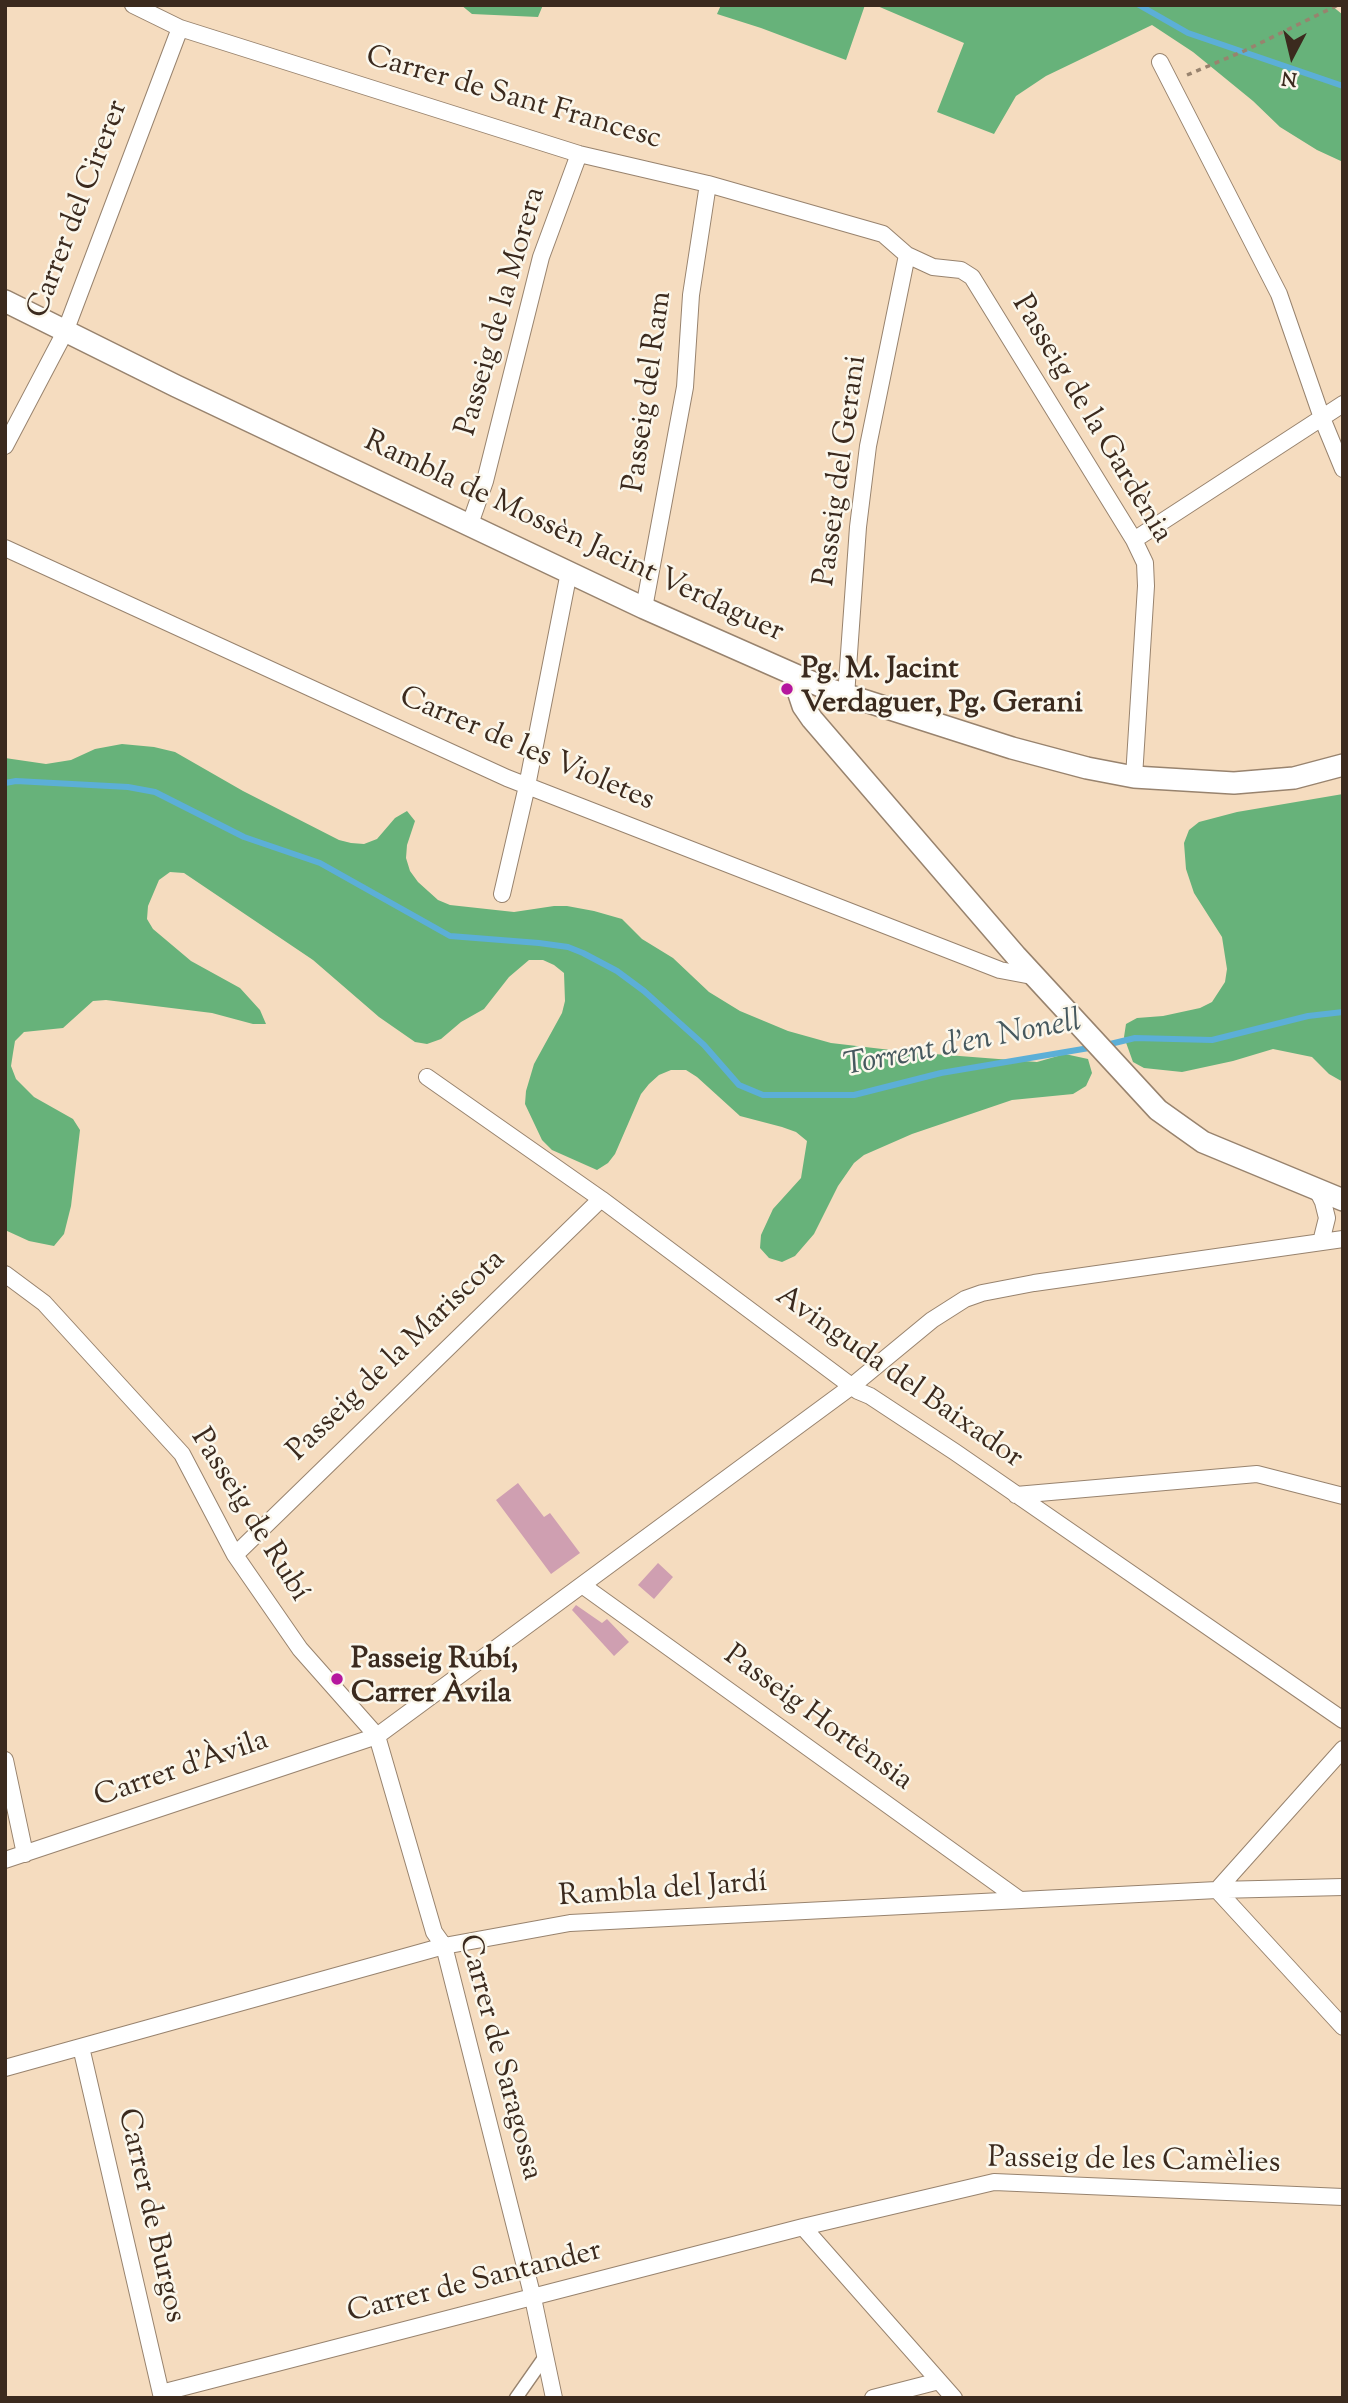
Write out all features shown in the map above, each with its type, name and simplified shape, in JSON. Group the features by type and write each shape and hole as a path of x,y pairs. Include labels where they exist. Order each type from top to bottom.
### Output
{"street":[{"name":"Carrer de Sant Francesc","path":"133,5 180,28 579,154 708,184 883,234 907,255"},
{"name":"Carrer del Cirerer","path":"5,446 65,332 180,28"},
{"path":"1160,62 1279,294 1321,418 1343,469"},
{"name":"Passeig de la Morera","path":"470,524 485,481 541,257 579,154"},
{"name":"Passeig del Ram","path":"644,608 685,387 691,295 708,184"},
{"name":"Passeig de la Gardènia","path":"907,255 933,267 961,270 972,277 1134,540 1145,563 1146,586 1134,777"},
{"name":"Passeig del Gerani","path":"846,696 858,527 868,446 907,255"},
{"name":"Rambla de Mossèn Jacint Verdaguer","path":"5,301 644,608 801,680 846,696 1012,748 1087,768 1134,777 1234,783 1294,778 1343,765"},
{"path":"1134,540 1343,404"},
{"name":"Carrer de les Violetes","path":"5,548 527,786 1000,970 1037,977"},
{"path":"502,894 527,786 569,572"},
{"path":"801,680 799,694 812,719 1037,977 1158,1110 1203,1142 1343,1200"},
{"name":"Avinguda del Baixador","path":"427,1077 601,1199 852,1386 944,1445 1343,1720"},
{"path":"1317,1190 1324,1202 1327,1218 1321,1242"},
{"name":"Passeig de la Mariscota","path":"235,1555 601,1199"},
{"name":"Carrer d'Àvila","path":"5,1860 377,1736 852,1386 932,1320 964,1299 1034,1283 1343,1239"},
{"name":"Passeig de Rubí","path":"5,1274 44,1303 182,1454 235,1555 300,1649 377,1736"},
{"path":"1016,1495 1257,1474 1343,1496"},
{"name":"Passeig Hortènsia","path":"582,1586 1020,1900"},
{"name":"Carrer de Saragossa","path":"377,1736 434,1932 444,1947 533,2298 554,2398"},
{"path":"1343,1749 1217,1890 1343,2027"},
{"path":"5,1760 25,1854"},
{"name":"Rambla del Jardí","path":"5,2068 444,1947 570,1923 1217,1890 1343,1887"},
{"name":"Carrer de Burgos","path":"81,2047 162,2395"},
{"name":"Passeig de les Camèlies","path":"803,2227 994,2182 1343,2197"},
{"path":"803,2227 954,2398"},
{"name":"Carrer de Santander","path":"162,2395 803,2227"},
{"path":"516,2398 544,2358"},
{"path":"873,2398 939,2381"}],"path":[{"path":"1171,82 1244,51 1338,5"}],"green space":[{"path":"461,5 543,5 538,17 472,14"},
{"path":"721,5 865,5 846,60 717,14"},
{"path":"875,5 1331,5 1343,15 1343,162 1317,150 1280,127 1193,52 1152,25 1046,76 1016,96 994,134 937,112 964,43"},
{"path":"122,744 175,752 243,791 339,840 351,843 364,844 377,839 395,818 407,811 415,821 407,845 406,858 410,871 438,900 450,905 514,912 567,906 622,919 642,939 673,958 709,992 740,1011 788,1031 831,1043 908,1052 1037,1062 1065,1054 1088,1059 1092,1073 1086,1086 1073,1094 1012,1100 912,1134 864,1155 854,1163 838,1186 814,1234 795,1256 782,1262 769,1258 760,1248 761,1235 773,1209 801,1178 807,1141 796,1132 740,1116 686,1070 671,1070 659,1075 649,1084 641,1094 615,1154 597,1170 552,1150 542,1140 525,1104 534,1064 562,1013 565,1001 564,973 554,965 543,960 529,960 509,977 484,1009 461,1022 441,1039 427,1044 415,1042 379,1017 313,960 184,873 170,872 159,880 148,906 147,919 153,929 191,961 240,988 260,1010 266,1024 253,1024 212,1013 106,1000 93,1001 63,1028 24,1032 15,1041 11,1066 16,1079 34,1097 73,1119 80,1130 71,1206 64,1234 54,1246 29,1241 5,1230 5,758 46,764 71,760 95,749"},
{"path":"1343,794 1343,1082 1329,1074 1312,1057 1273,1049 1182,1072 1144,1068 1133,1062 1124,1037 1126,1024 1137,1018 1163,1016 1200,1008 1212,1002 1225,982 1227,969 1222,937 1194,893 1186,869 1184,843 1189,830 1199,822 1237,812"}],"building":[{"path":"518,1483 544,1517 550,1513 580,1553 551,1574 496,1500"},
{"path":"658,1563 673,1577 654,1599 638,1585"},
{"path":"576,1605 602,1623 607,1619 629,1642 614,1656 572,1610"}],"waterway":[{"path":"1139,5 1188,33 1343,86"},
{"name":"Torrent d'en Nonell","path":"5,783 16,781 128,787 155,792 244,837 320,863 450,936 539,943 568,947 583,953 617,971 644,991 704,1045 739,1085 763,1095 854,1095 941,1073 1095,1047"},
{"name":"Torrent d'en Nonell","path":"1106,1045 1135,1038 1212,1040 1308,1016 1343,1012"}],"place":[{"name":"Pg. M. Jacint Verdaguer, Pg. Gerani","path":"787,689"},
{"name":"Passeig Rubí, Carrer Àvila","path":"337,1679"}]}
